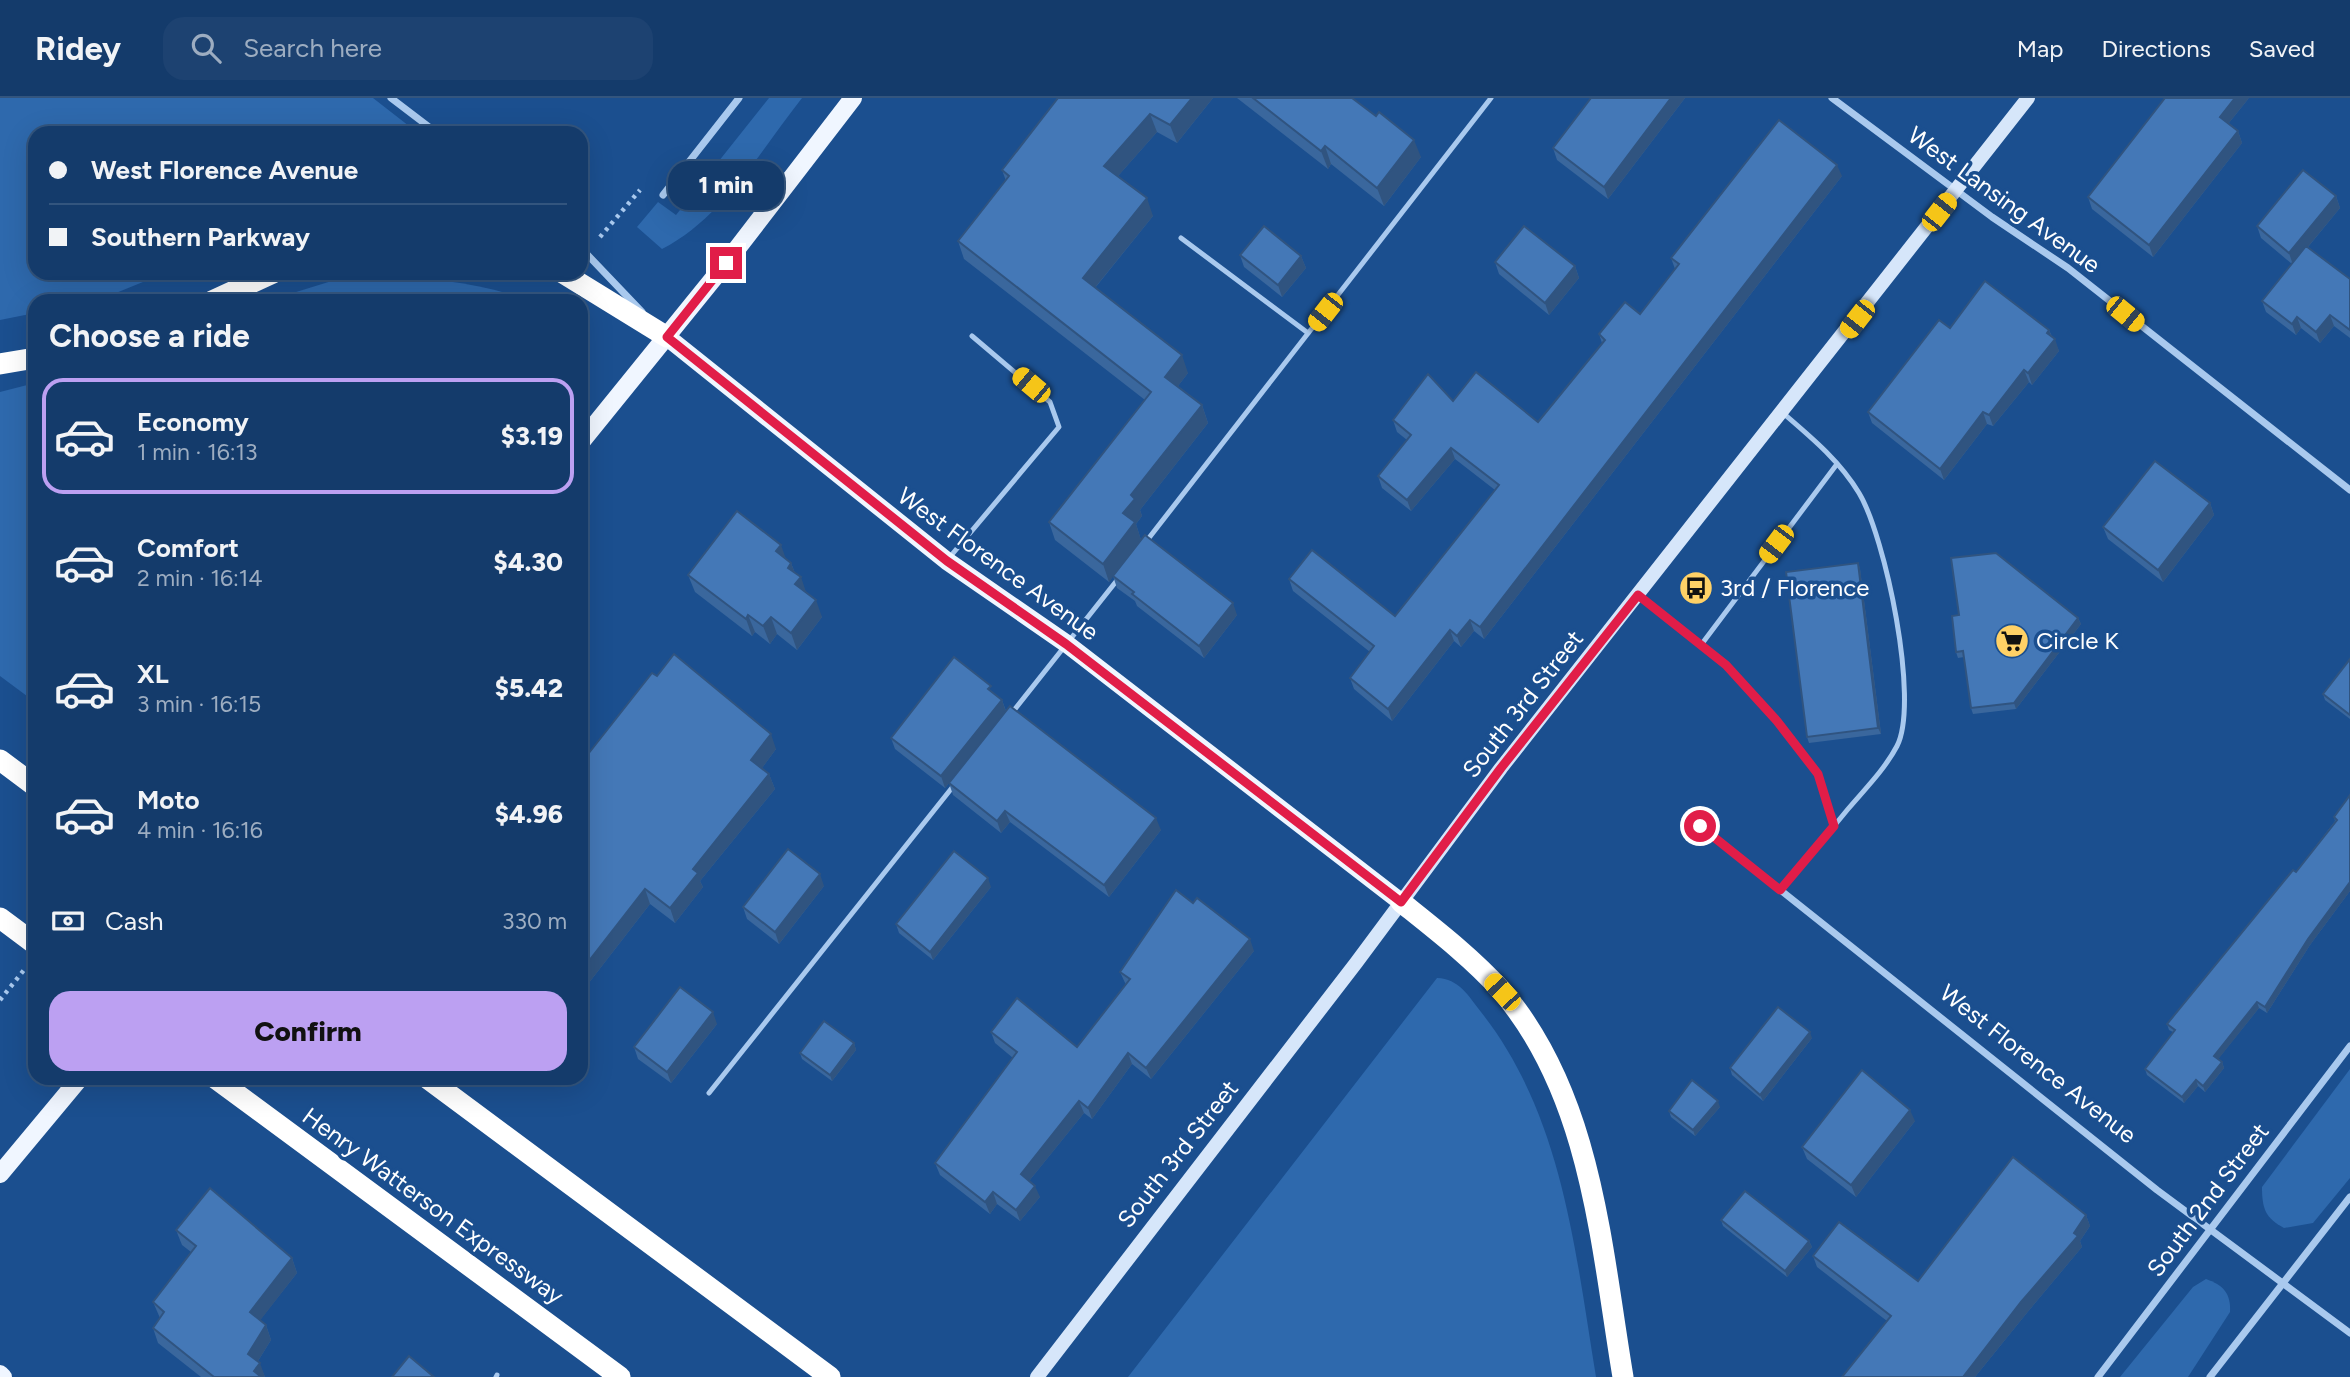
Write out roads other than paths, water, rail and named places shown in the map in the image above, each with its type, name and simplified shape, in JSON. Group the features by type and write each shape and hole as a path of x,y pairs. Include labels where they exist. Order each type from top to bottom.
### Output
{"highway":[{"path":"227,294 258,280"},
{"path":"574,280 667,337"},
{"path":"0,364 28,359"},
{"path":"0,760 28,781"},
{"path":"1401,902 1466,954 1502,992 1532,1035 1566,1101 1588,1179 1623,1377"},
{"path":"0,918 28,939"},
{"name":"Henry Watterson Expressway","path":"225,1085 620,1377"},
{"path":"436,1085 830,1377"}],"main road":[{"path":"588,433 667,337 853,98"},
{"name":"South 3rd Street","path":"1037,1377 1501,768 1783,413 2028,98"},
{"name":"West Florence Avenue","path":"667,337 947,561 1066,644 1401,902"},
{"path":"0,1174 74,1085"}],"street":[{"path":"391,98 427,126"},
{"path":"663,195 739,98"},
{"name":"West Lansing Avenue","path":"1832,98 1956,190 2068,268 2350,490"},
{"name":"West Florence Avenue","path":"588,255 667,337"},
{"name":"West Florence Avenue","path":"1700,826 2157,1190 2350,1333"},
{"name":"South 2nd Street","path":"2098,1377 2350,1046"},
{"path":"2210,1377 2281,1282 2350,1197"}],"lane":[{"path":"1142,548 1492,98"},
{"path":"1181,238 1308,334"},
{"path":"947,561 1059,427 1050,402 972,335"},
{"path":"1780,890 1892,753 1898,744 1905,712 1891,589 1879,535 1860,494 1837,464 1783,413"},
{"path":"1701,645 1837,464"},
{"path":"1006,721 1125,569"},
{"path":"1638,595 1746,685 1800,747 1818,774 1834,826"},
{"path":"709,1093 962,776"}],"place":[{"name":"3rd / Florence","path":"1696,588"},
{"name":"Circle K","path":"2012,641"}]}
